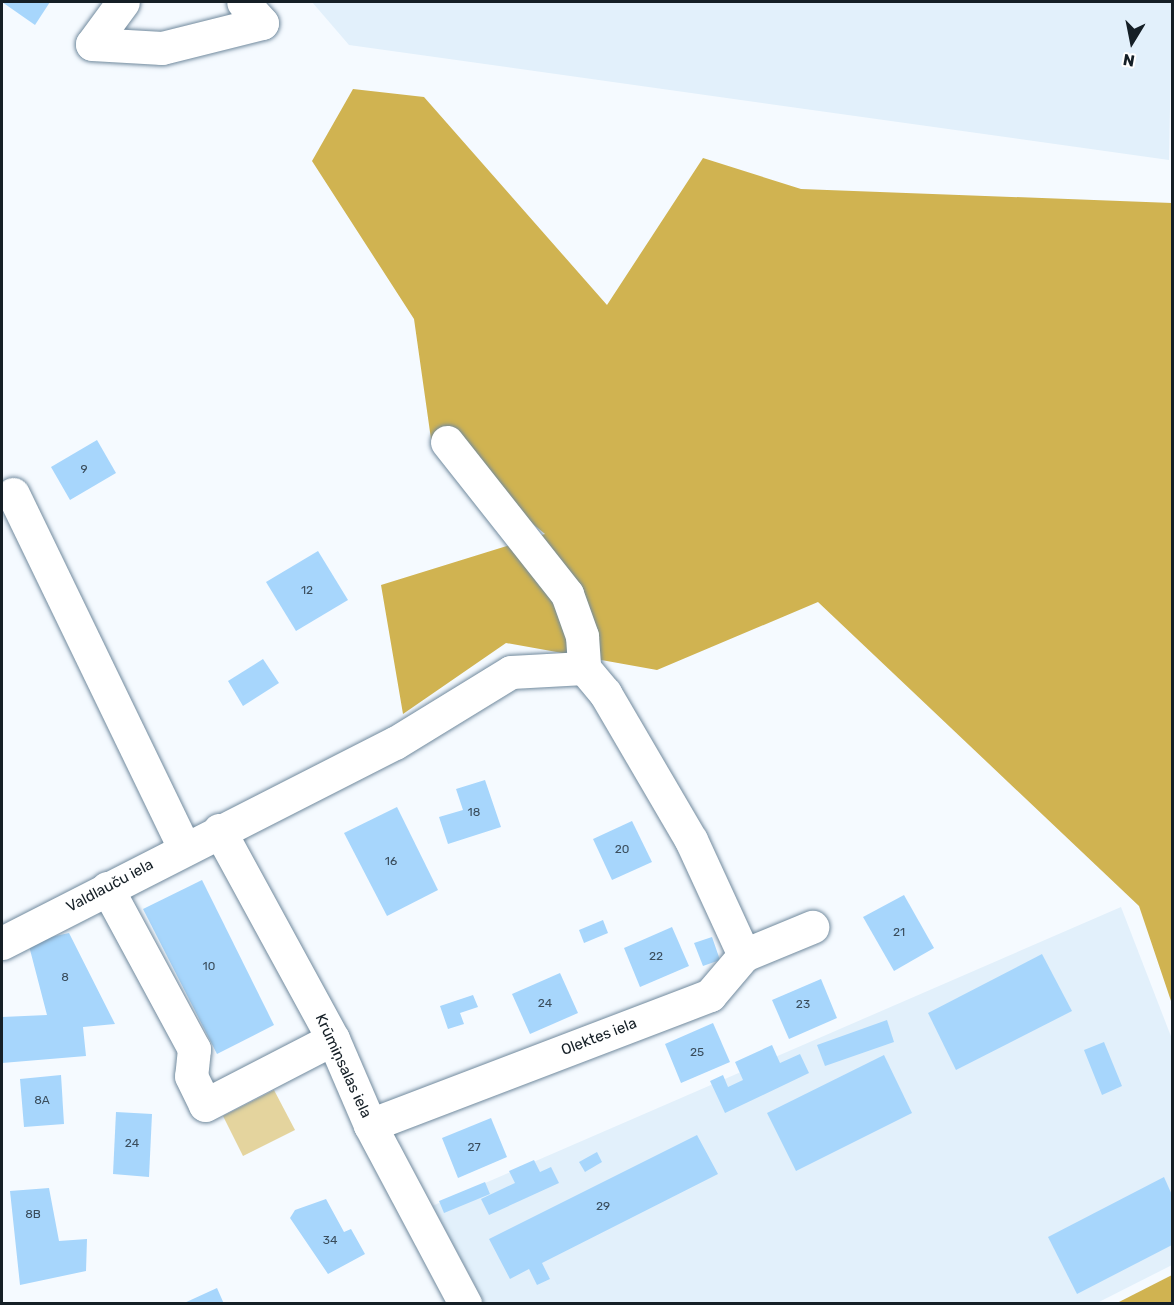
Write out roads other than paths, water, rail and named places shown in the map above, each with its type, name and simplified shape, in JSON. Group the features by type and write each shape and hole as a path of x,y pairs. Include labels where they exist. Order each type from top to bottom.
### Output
{"street":[{"path":"123,2 92,44 162,48 262,23 243,2"},
{"path":"447,442 567,594 582,636 584,668 605,693 691,840 744,955"},
{"path":"13,494 184,848"},
{"name":"Valdlauču iela","path":"2,943 219,830 395,743 511,672 584,668"},
{"name":"Krūmiņsalas iela","path":"219,830 333,1039 370,1125 465,1304"},
{"path":"107,888 194,1049 191,1076 205,1105 333,1039"},
{"name":"Olektes iela","path":"370,1125 710,995 744,955 812,927"}]}
